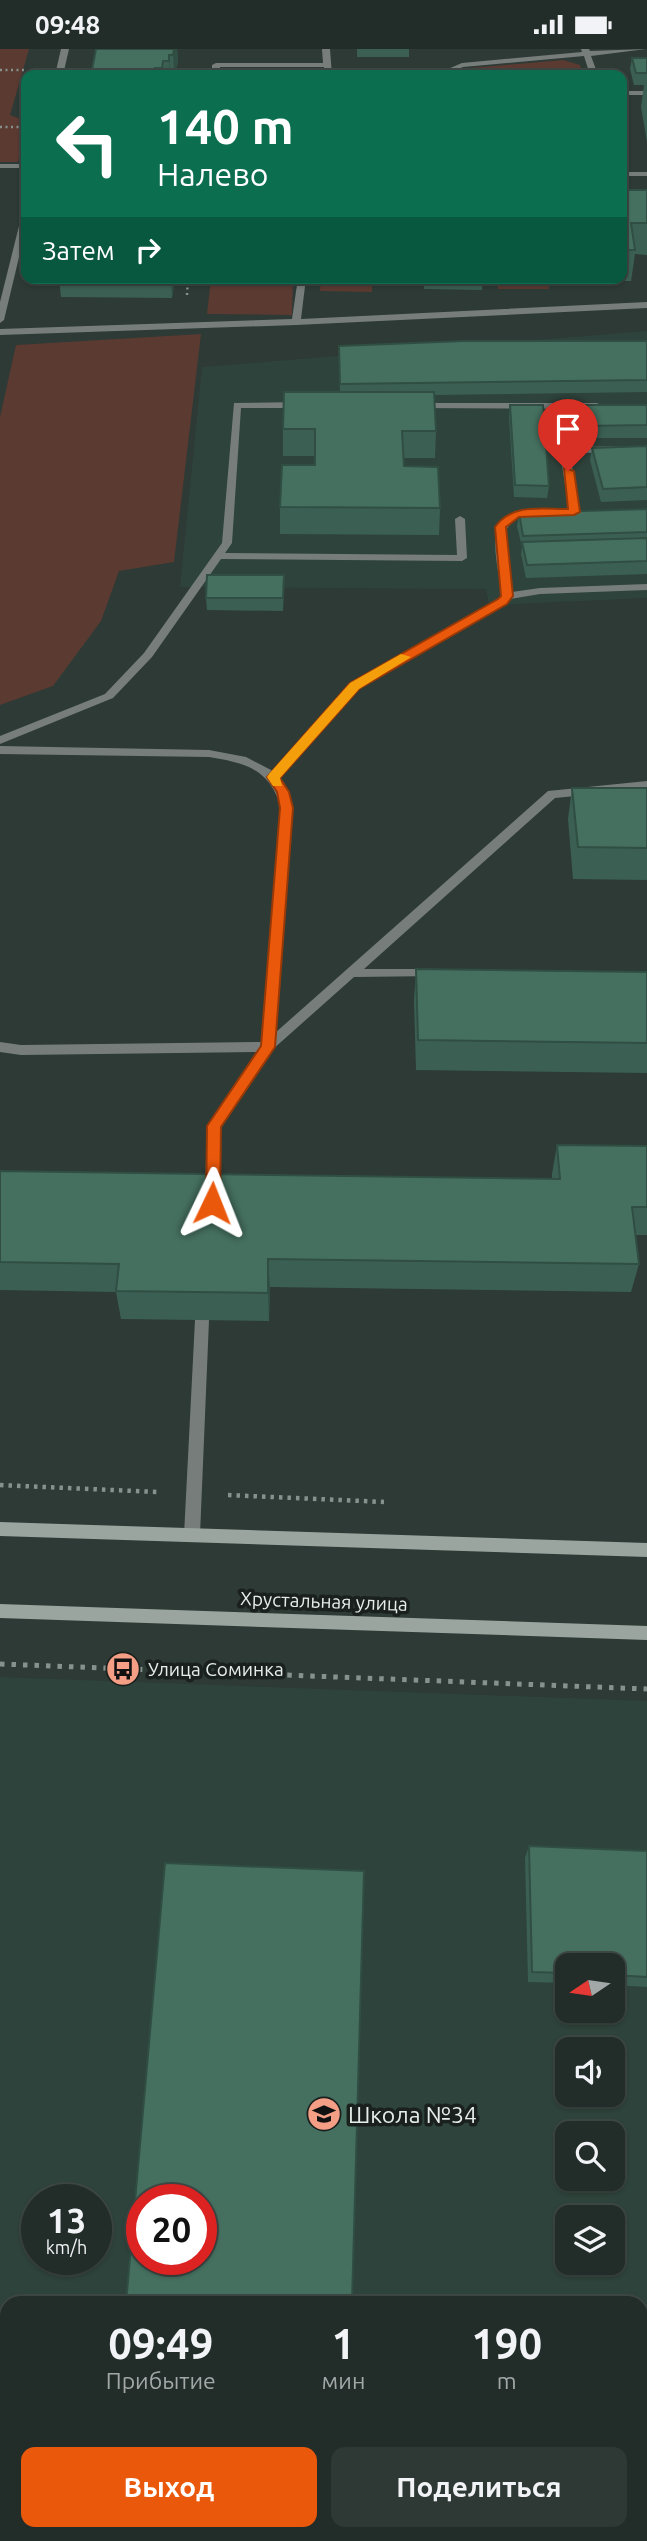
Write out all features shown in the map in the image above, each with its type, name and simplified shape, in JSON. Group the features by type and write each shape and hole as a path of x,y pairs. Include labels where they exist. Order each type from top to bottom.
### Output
{"main road":[{"path":"0,1529 647,1550"},
{"name":"Хрустальная улица","path":"0,1611 647,1633"}],"street":[{"path":"60,70 65,49"},
{"path":"326,49 328,70"},
{"path":"450,70 462,65 586,51 642,49"},
{"path":"586,51 592,70"},
{"path":"216,70 216,65 327,65"},
{"path":"627,93 647,93"},
{"path":"0,166 21,166"},
{"path":"627,172 647,174"},
{"path":"0,320 3,294 21,230"},
{"path":"296,322 301,284"},
{"path":"0,333 647,305"},
{"path":"0,740 110,696 148,656 227,543 237,405 319,405"},
{"path":"401,405 606,406"},
{"path":"561,427 574,512"},
{"path":"565,450 647,449"},
{"path":"507,596 500,534 503,522 517,513 586,512"},
{"path":"218,556 462,558 460,519"},
{"path":"274,777 354,686 507,596 540,591 647,587"},
{"path":"0,750 184,752 239,759 259,766 274,777 283,792 286,808 268,1047"},
{"path":"212,1203 214,1126 268,1047 552,794 647,785"},
{"path":"352,974 446,974"},
{"path":"0,1047 21,1050 268,1047"},
{"path":"192,1535 202,1320"}],"path":[{"path":"0,127 21,127"},
{"path":"0,1485 386,1502"},
{"path":"0,1664 647,1689"}],"shaded area":[{"path":"0,49 29,49 10,115 21,119 18,162 0,162"},
{"path":"563,60 580,65 582,70 464,70"},
{"path":"210,284 293,284 292,315 207,314"},
{"path":"321,284 372,284 372,292 320,291"},
{"path":"498,284 549,284 549,289 498,289"},
{"path":"647,331 647,598 489,605 486,589 180,587 202,367"},
{"path":"201,334 174,562 119,571 101,621 53,686 0,705 0,417 16,345"},
{"name":"Школа №34","path":"0,1677 647,1701 647,2296 0,2296"}],"building":[{"path":"96,49 174,49 173,55 169,55 169,61 163,61 162,68 155,70 92,70"},
{"path":"632,58 647,58 647,73 636,73"},
{"path":"627,190 647,190 647,223 631,223 635,250 627,250"},
{"path":"464,341 647,341 647,380 340,384 339,346"},
{"path":"284,392 434,392 436,431 402,431 404,466 438,467 440,508 280,507 282,465 315,465 315,429 283,429"},
{"path":"510,405 543,405 549,486 515,485"},
{"path":"579,405 647,405 647,425 582,426"},
{"path":"647,446 647,487 603,489 592,448"},
{"path":"647,509 647,532 523,536 519,513"},
{"path":"647,538 647,561 527,565 522,542"},
{"path":"207,575 284,575 283,598 206,598"},
{"path":"572,788 647,788 647,848 578,847"},
{"path":"416,969 647,972 647,1043 418,1040"},
{"path":"557,1145 647,1146 647,1207 632,1207 639,1264 268,1259 268,1293 116,1291 119,1264 0,1262 0,1171 560,1179"},
{"path":"529,1846 647,1851 647,1977 625,1976 625,1953 555,1953 555,1973 532,1972"},
{"path":"165,1863 364,1871 352,2296 127,2296 128,2275 217,2275 217,2184 137,2184"}],"slow traffic":[{"path":"277,783 274,777 354,686 405,657"}],"place":[{"name":"Улица Соминка","path":"123,1669"},
{"name":"Школа №34","path":"324,2114"}],"route":[{"path":"212,1203 214,1126 268,1047 286,808 283,792 274,777 354,686 502,602 507,596 500,534 503,522 517,513 574,512 568,471"}]}
